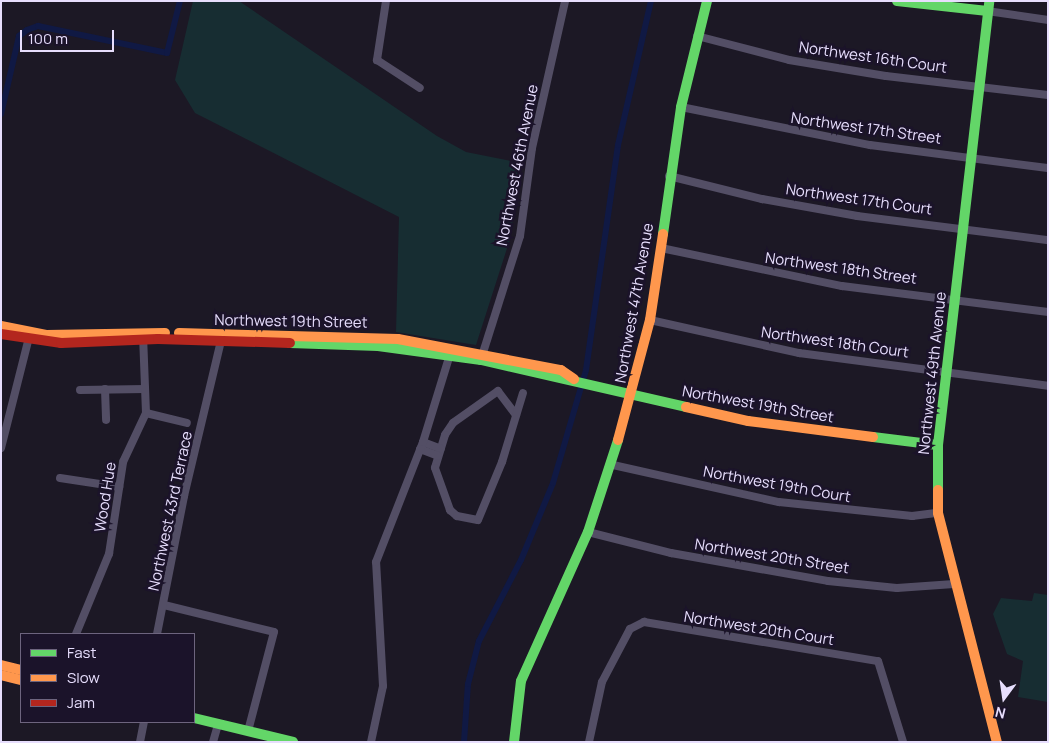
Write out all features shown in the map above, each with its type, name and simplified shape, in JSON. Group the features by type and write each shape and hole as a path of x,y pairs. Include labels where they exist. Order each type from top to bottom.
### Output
{"street":[{"path":"386,1 377,60 420,88"},
{"name":"Northwest 46th Avenue","path":"482,356 520,236 532,148 565,1"},
{"name":"Northwest 47th Avenue","path":"514,742 521,681 588,532 613,465 634,395 650,320 681,107 707,1"},
{"path":"897,1 988,6 1048,20"},
{"name":"Northwest 49th Avenue","path":"988,6 938,444 938,513 954,584 997,742"},
{"name":"Northwest 16th Court","path":"697,36 789,60 886,76 979,84 1048,95"},
{"name":"Northwest 17th Street","path":"681,107 870,145 971,155 1048,168"},
{"name":"Northwest 17th Court","path":"670,176 847,214 963,226 1048,240"},
{"name":"Northwest 18th Street","path":"661,248 842,286 955,298 1048,312"},
{"name":"Northwest 18th Court","path":"650,320 799,353 947,370 1048,386"},
{"name":"Northwest 19th Street","path":"1,326 46,335 379,342 451,351 482,356 551,378 574,379 634,395 766,424 938,444"},
{"name":"Northwest 19th Street","path":"1,334 28,341 90,344 143,336"},
{"name":"Wood Hue","path":"76,633 109,554 123,462 146,413 143,336"},
{"name":"Northwest 43rd Terrace","path":"157,633 184,496 222,338"},
{"path":"1,448 28,341"},
{"path":"371,742 383,686 376,562 422,445 451,351"},
{"path":"105,389 106,420"},
{"path":"80,390 145,389"},
{"path":"516,415 498,391 453,423 440,453 436,468 450,510 478,520 516,415 523,393"},
{"path":"146,413 187,423"},
{"path":"422,445 440,453"},
{"name":"Northwest 19th Court","path":"613,465 779,502 912,516 938,513"},
{"path":"60,478 119,487"},
{"name":"Northwest 20th Street","path":"588,532 671,553 810,578 897,588 954,584"},
{"path":"164,604 274,632 248,731"},
{"name":"Northwest 20th Court","path":"589,742 602,682 636,624 644,622 878,661 904,742"},
{"path":"1,665 20,670"},
{"path":"1,675 20,680"},
{"path":"195,718 293,742"},
{"path":"140,742 144,723"},
{"path":"213,742 218,724"}],"green space":[{"path":"193,1 239,1 437,136 466,152 521,163 510,239 476,345 396,332 399,217 195,113 175,80"},
{"path":"1034,593 1048,595 1048,702 1018,697 1023,661 1007,654 993,614 1001,598 1032,601"}],"waterway":[{"path":"1,114 19,36 27,30 38,26 167,53 180,1"},
{"path":"464,742 468,684 479,641 521,560 553,483 586,370 618,145 651,1"}],"traffic: fast":[{"path":"663,234 681,107 707,1"},
{"path":"897,1 987,11"},
{"path":"938,490 938,445 989,1"},
{"path":"290,343 378,346 481,360 686,407"},
{"path":"873,437 938,445"},
{"path":"514,742 521,681 588,532 618,440"},
{"path":"195,718 293,742"}],"traffic: slow":[{"path":"618,440 650,320 663,234"},
{"path":"1,326 46,335 165,333"},
{"path":"179,333 398,339 561,370 574,379"},
{"path":"686,407 748,421 873,437"},
{"path":"938,490 938,513 997,742"},
{"path":"1,665 20,670"},
{"path":"1,675 20,680"}],"traffic: jam":[{"path":"1,334 61,343 158,339 290,343"}]}
